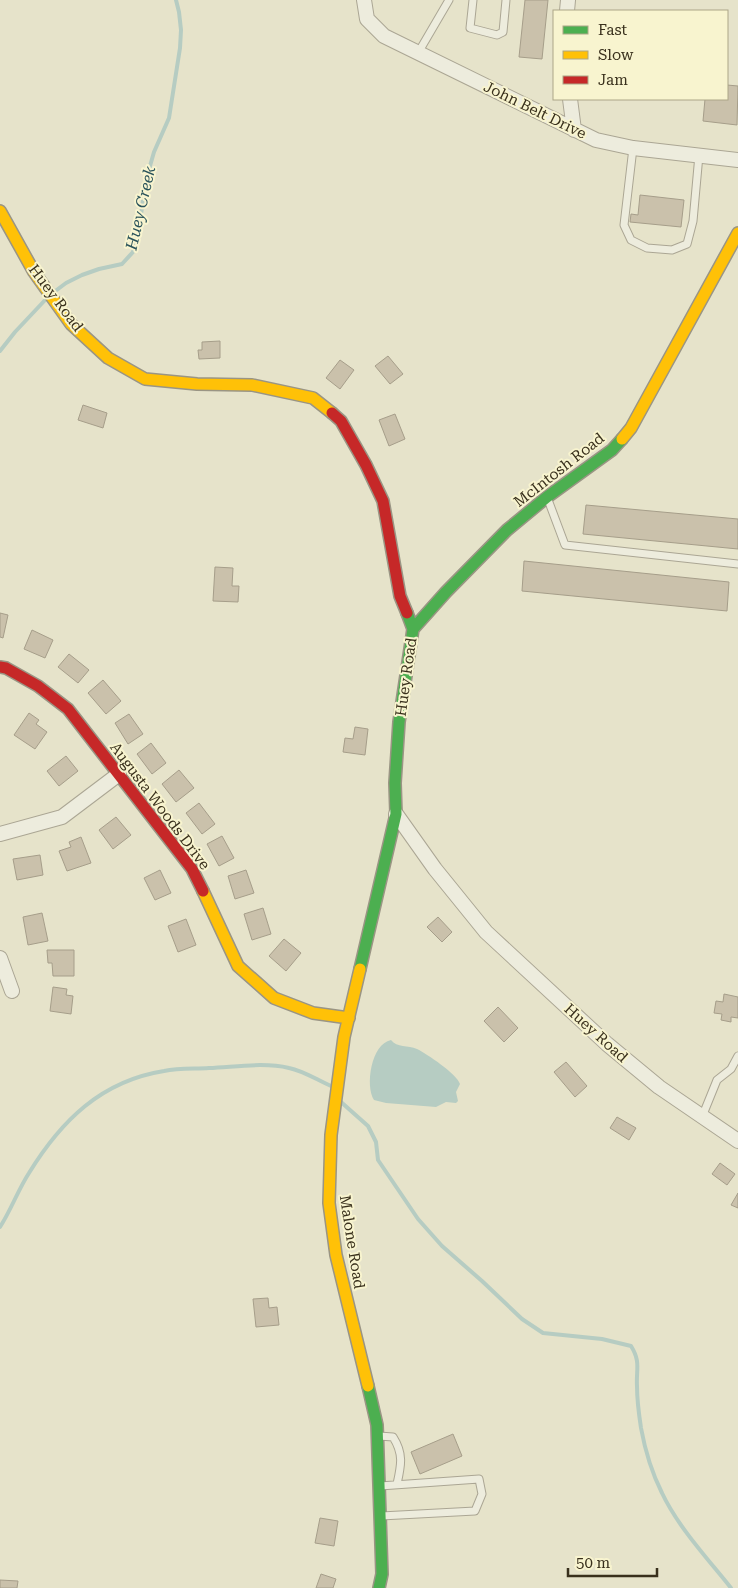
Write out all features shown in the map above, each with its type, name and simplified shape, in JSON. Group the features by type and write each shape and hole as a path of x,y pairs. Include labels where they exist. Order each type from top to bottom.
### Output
{"street":[{"name":"John Belt Drive","path":"364,0 367,19 384,36 596,140 633,148 738,160"},
{"path":"570,100 574,130"},
{"name":"Huey Road","path":"0,211 34,272 71,324 108,358 145,379 197,384 252,385 313,398 342,421 383,501 400,596 413,629 399,722 395,783 396,814 435,869 486,932 607,1044 659,1086 738,1141"},
{"name":"McIntosh Road","path":"413,629 446,592 507,530 547,497 612,450 631,428 738,233"},
{"name":"Augusta Woods Drive","path":"0,667 6,668 38,686 68,708 192,869 238,966 274,998 313,1013 348,1018"},
{"path":"0,834 62,817 119,774"},
{"name":"Malone Road","path":"380,1588 382,1574 377,1425 348,1311 336,1255 328,1203 331,1135 344,1036 396,814"},
{"path":"0,958 12,991"}],"lane":[{"path":"418,53 449,0"},
{"path":"473,0 470,28 497,35 503,32 506,0"},
{"path":"633,148 624,226 632,240 648,248 672,250 687,244 693,221 699,156"},
{"path":"547,497 565,545 738,564"},
{"path":"702,1117 717,1080 732,1069 738,1056"},
{"path":"377,1436 394,1437 399,1447 401,1463 398,1484"},
{"path":"379,1486 478,1479 482,1494 474,1511 380,1516"}],"shaded area":[{"path":"391,1040 393,1043 422,1052 453,1075 460,1084 456,1092 458,1101 456,1103 446,1102 436,1107 386,1103 374,1100 371,1094 370,1076 374,1057 384,1043"}],"building":[{"path":"525,0 548,0 542,59 519,57"},
{"path":"728,85 738,86 737,125 703,121 705,100 728,100"},
{"path":"640,195 684,200 681,227 630,222 631,214 638,215"},
{"path":"220,341 220,358 199,359 198,350 202,350 202,342"},
{"path":"388,356 403,374 390,384 375,366"},
{"path":"340,360 354,370 340,389 326,378"},
{"path":"83,405 107,413 103,428 78,420"},
{"path":"395,414 405,439 389,446 379,420"},
{"path":"586,505 738,519 738,549 583,534"},
{"path":"524,561 729,582 727,611 522,591"},
{"path":"215,567 233,568 232,586 239,586 238,602 213,601"},
{"path":"0,613 8,615 3,638 0,637"},
{"path":"32,630 53,640 45,658 24,649"},
{"path":"69,654 89,670 78,683 58,667"},
{"path":"103,680 121,701 106,714 88,693"},
{"path":"29,713 39,720 36,724 47,732 35,749 14,735"},
{"path":"129,714 143,734 128,744 115,723"},
{"path":"355,727 368,729 365,755 343,752 345,738 353,739"},
{"path":"151,743 166,763 152,774 137,754"},
{"path":"66,756 78,771 59,786 47,771"},
{"path":"179,770 194,788 176,802 162,784"},
{"path":"199,803 215,824 202,834 186,813"},
{"path":"116,817 131,835 113,849 99,830"},
{"path":"222,836 234,858 219,866 207,844"},
{"path":"81,837 91,863 67,871 59,851 71,847 69,842"},
{"path":"40,855 43,875 17,880 13,859"},
{"path":"160,870 171,893 155,900 144,878"},
{"path":"246,870 254,893 235,899 228,876"},
{"path":"263,908 271,934 252,940 244,914"},
{"path":"42,913 48,941 28,945 23,917"},
{"path":"438,917 452,932 442,942 427,927"},
{"path":"186,919 196,945 178,952 168,926"},
{"path":"284,939 301,953 286,971 269,956"},
{"path":"47,950 74,950 74,976 53,976 52,963 48,963"},
{"path":"53,987 67,989 66,995 73,996 71,1014 50,1011"},
{"path":"724,994 738,997 738,1018 731,1017 731,1022 721,1020 722,1014 714,1013 716,1001 723,1002"},
{"path":"498,1007 518,1028 504,1042 484,1021"},
{"path":"566,1062 587,1086 575,1097 554,1072"},
{"path":"617,1117 636,1128 629,1140 610,1128"},
{"path":"720,1163 735,1174 727,1185 712,1174"},
{"path":"738,1193 738,1208 731,1205"},
{"path":"268,1298 269,1308 277,1307 279,1325 256,1327 253,1299"},
{"path":"453,1434 462,1456 420,1474 411,1452"},
{"path":"320,1518 338,1521 334,1546 315,1543"},
{"path":"321,1574 336,1579 333,1588 316,1588"},
{"path":"0,1580 18,1581 17,1588 0,1588"}],"waterway":[{"name":"Huey Creek","path":"54,292 82,275 122,264 133,252 139,228 146,180 154,152 169,118 180,48 181,30 176,0"},
{"name":"Huey Creek","path":"0,351 47,298"},
{"path":"0,1227 25,1180 41,1154 55,1137 85,1106 121,1084 141,1076 170,1070 260,1065 295,1069 331,1086"},
{"path":"341,1102 368,1126 376,1142 378,1160 418,1219 442,1246 522,1319 543,1333 602,1339 631,1346 637,1361 637,1397 641,1428 655,1478 676,1518 731,1588"}],"traffic: fast":[{"path":"413,629 446,592 507,530 547,497 612,450 622,439"},
{"path":"360,969 396,814 395,783 399,722 413,629 407,613"},
{"path":"368,1386 377,1425 382,1574 379,1588"}],"traffic: slow":[{"path":"0,211 34,272 71,324 108,358 145,379 197,384 252,385 313,398 332,413"},
{"path":"622,439 631,428 738,233"},
{"path":"203,891 238,966 274,998 313,1013 349,1018"},
{"path":"360,969 344,1037 331,1135 329,1203 336,1255 368,1386"}],"traffic: jam":[{"path":"332,413 341,421 366,465 383,501 400,596 407,613"},
{"path":"0,667 6,668 38,686 68,709 192,869 203,891"}]}
